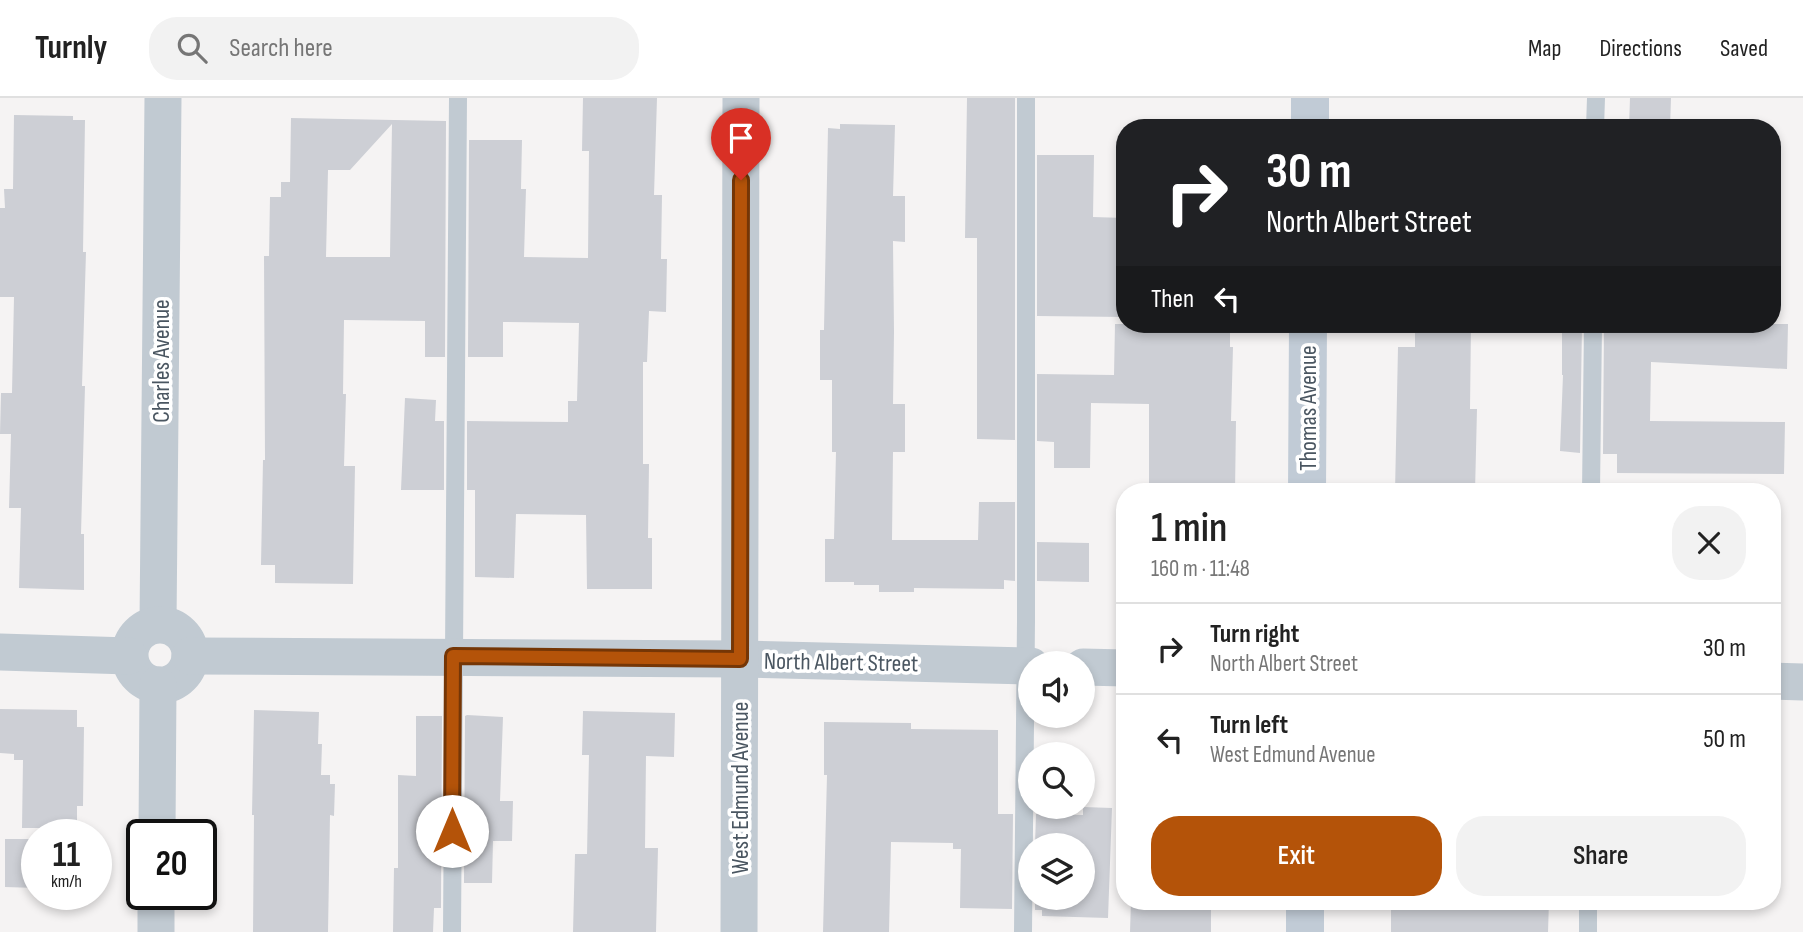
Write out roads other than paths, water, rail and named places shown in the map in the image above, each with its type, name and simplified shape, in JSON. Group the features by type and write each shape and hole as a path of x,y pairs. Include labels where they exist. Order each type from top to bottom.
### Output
{"street":[{"name":"Charles Avenue","path":"159,624 163,98"},
{"name":"West Edmund Avenue","path":"738,932 741,98"},
{"path":"1310,98 1310,119"},
{"name":"Thomas Avenue","path":"1307,483 1308,333"},
{"path":"159,624 178,630 190,648 190,656 183,675 167,685 158,685 151,684 134,672 129,656 132,642 137,635 150,625 159,624"},
{"path":"0,652 129,656"},
{"name":"North Albert Street","path":"190,656 740,659 1018,666"},
{"path":"1095,667 1116,668"},
{"path":"1781,681 1803,682"},
{"path":"157,819 158,685"},
{"path":"156,910 156,932"},
{"path":"1305,910 1305,932"}],"lane":[{"path":"452,932 458,98"},
{"path":"1026,98 1028,651"},
{"path":"1595,119 1596,98"},
{"path":"1591,483 1593,333"},
{"path":"1023,932 1027,728"},
{"path":"1588,910 1588,932"}]}
